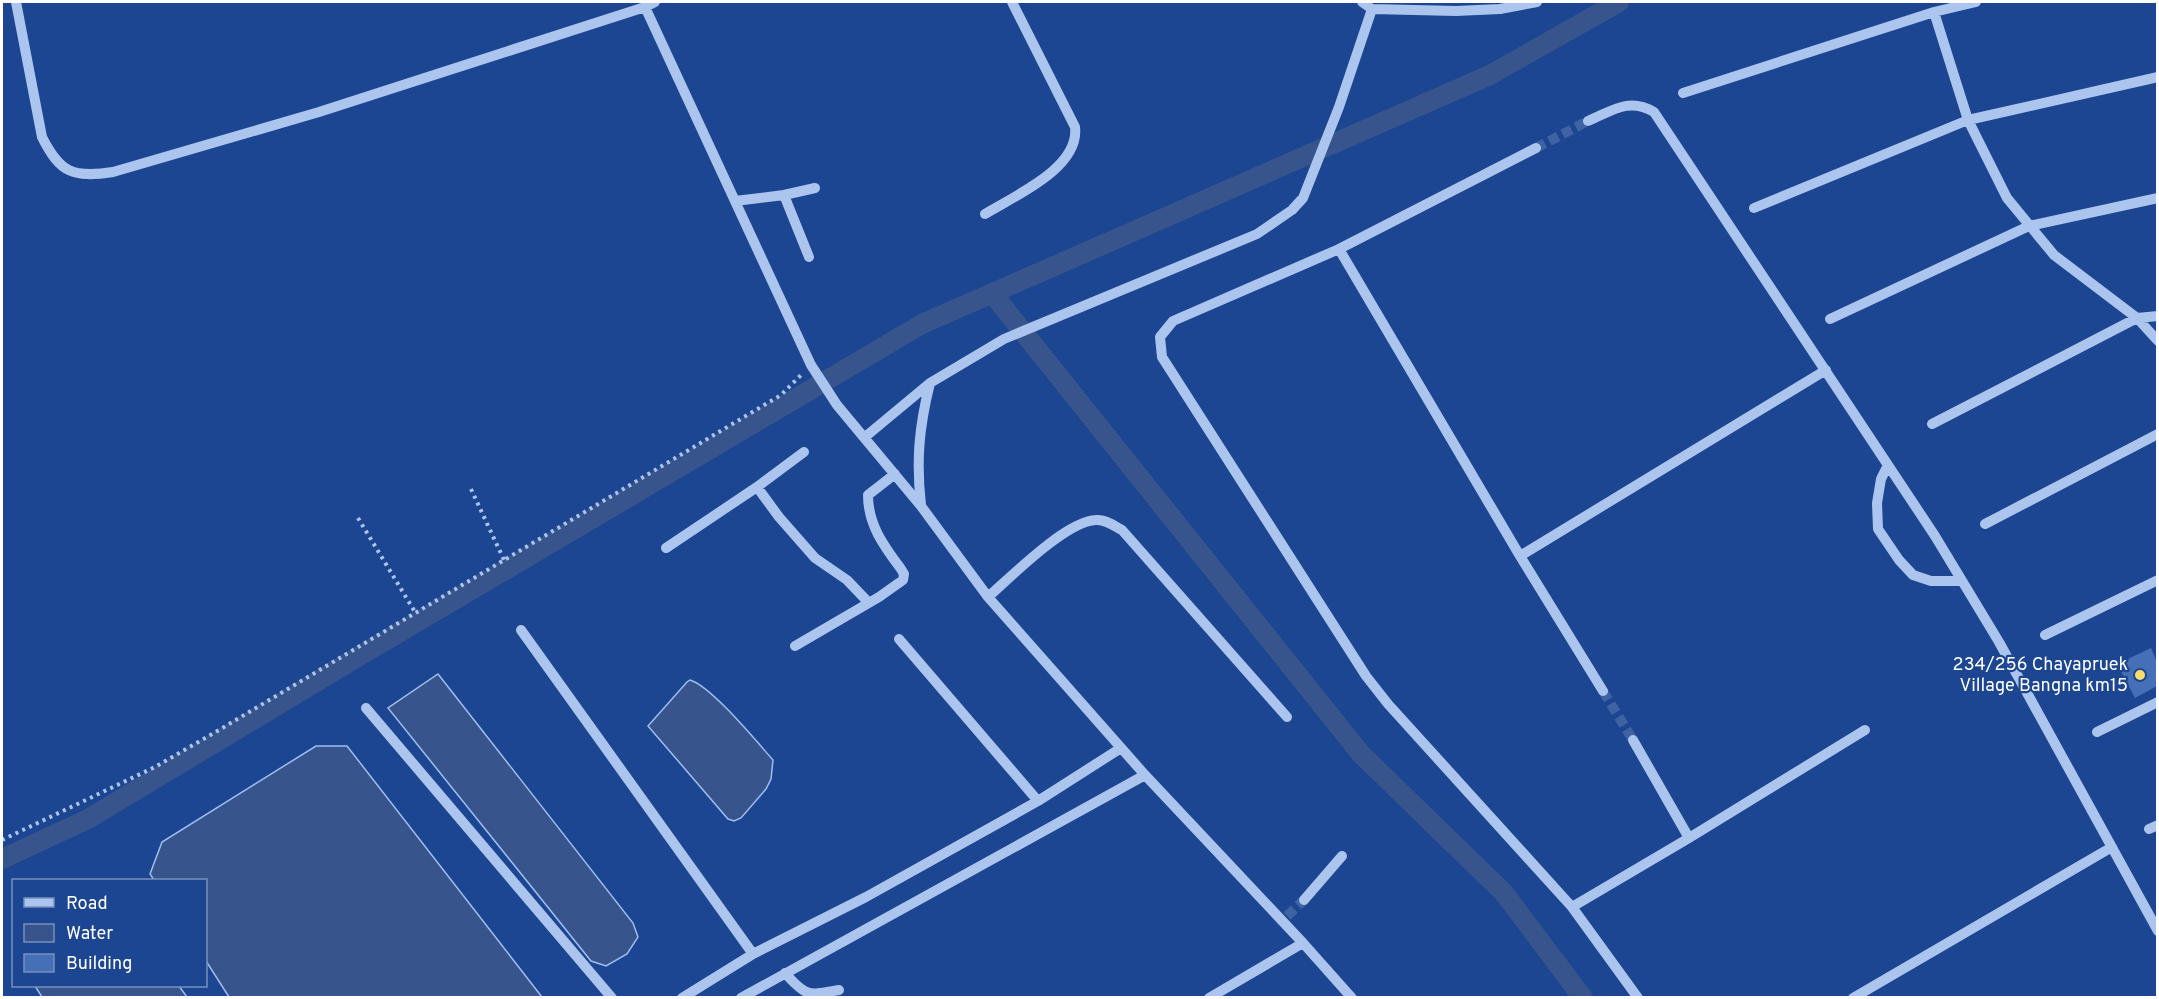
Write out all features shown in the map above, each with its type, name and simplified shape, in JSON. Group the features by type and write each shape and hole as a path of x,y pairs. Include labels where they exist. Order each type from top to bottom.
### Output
{"street":[{"path":"16,2 42,137 62,168 78,173 98,175 319,112 650,4 735,201 811,365 837,405 921,506 988,597 1145,775 1284,918 1352,998"},
{"path":"985,214 1050,175 1064,162 1076,136 1075,127 1012,2"},
{"path":"1362,2 1372,9 1456,11 1500,9 1537,2"},
{"path":"1683,93 1934,12 1976,2"},
{"path":"865,437 930,383 1004,339 1257,234 1292,210 1303,198 1339,107 1372,9"},
{"path":"1934,12 1968,120 2007,198 2054,255 2137,318 2157,341"},
{"path":"1754,208 1968,120 2157,77"},
{"path":"1588,121 1629,104 1643,106 1654,112 1826,370 1962,581 1999,642 2157,931"},
{"path":"1536,148 1339,249 1173,321 1160,337 1162,357 1366,676 1388,704 1572,907 1638,998"},
{"path":"735,201 815,188"},
{"path":"783,195 809,257"},
{"path":"1830,319 2030,226 2157,198"},
{"path":"1339,249 1603,691"},
{"path":"1932,424 2137,318 2157,316"},
{"path":"1520,555 1826,370"},
{"path":"921,506 917,474 918,442 930,383"},
{"path":"1985,524 2157,434"},
{"path":"666,548 757,488 804,453"},
{"path":"1888,465 1881,479 1877,503 1878,529 1899,560 1913,575 1931,582 1962,581"},
{"path":"795,646 903,580 904,574 875,532 868,503 868,495 895,474"},
{"path":"757,488 815,558 847,580 868,603"},
{"path":"988,597 1048,545 1083,522 1104,520 1122,530 1287,717"},
{"path":"2045,635 2157,580"},
{"path":"521,630 753,954"},
{"path":"899,639 1038,801"},
{"path":"2097,732 2157,702"},
{"path":"366,708 612,998"},
{"path":"1572,907 1865,730"},
{"path":"1633,740 1689,838"},
{"path":"682,998 753,954 866,897 1038,801 1121,748"},
{"path":"741,998 1145,775"},
{"path":"1853,998 2112,847"},
{"path":"1304,900 1342,856"},
{"path":"1209,998 1303,943"},
{"path":"785,973 798,988 810,994 839,990"}],"path":[{"path":"2,840 155,767 781,395 811,365"},
{"path":"471,489 504,560"},
{"path":"357,518 415,612"}],"water":[{"path":"438,674 633,923 638,937 627,954 606,966 591,961 388,708"},
{"path":"690,680 710,692 773,760 771,779 766,789 741,818 734,821 728,819 648,726"},
{"path":"316,746 347,746 542,997 229,997 207,963 207,879 153,879 150,874 162,842"},
{"path":"36,987 180,987 187,997 42,997"}],"building":[{"name":"234/256 Chayapruek Village Bangna km15","path":"2151,648 2157,662 2157,686 2135,698 2117,664"}],"waterway":[{"path":"2,859 88,819 922,324 1490,75 1619,2"},
{"path":"992,293 1361,754 1504,893 1583,998"}],"tunnel":[{"path":"1536,148 1588,121"},
{"path":"1603,691 1633,740"},
{"path":"1287,916 1304,900"}],"place":[{"name":"234/256 Chayapruek Village Bangna km15","path":"2140,675"}]}
